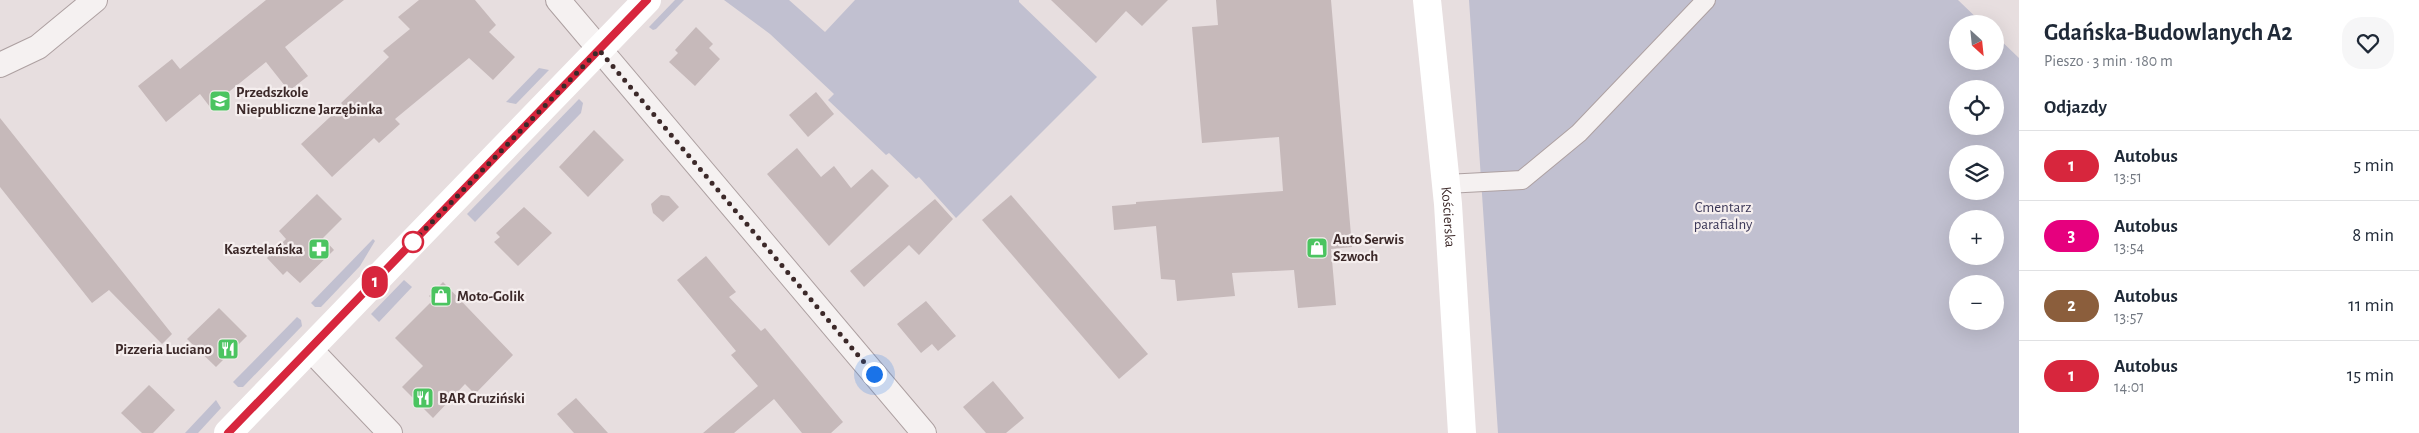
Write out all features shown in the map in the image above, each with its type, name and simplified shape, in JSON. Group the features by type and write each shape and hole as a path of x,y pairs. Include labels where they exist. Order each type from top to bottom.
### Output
{"main road":[{"path":"228,433 647,0"},
{"name":"Kościerska","path":"1427,0 1446,184 1462,433"}],"street":[{"path":"0,65 38,47 95,0"},
{"path":"558,0 924,433"},
{"path":"1446,184 1522,180 1579,133 1706,0"},
{"path":"310,349 390,433"}],"green space":[{"path":"675,0 684,0 656,29 653,30 649,27"},
{"path":"724,0 789,0 825,32 855,0 1019,0 1097,77 956,218 919,177 916,179 889,153 886,155 828,100 834,94 770,34"},
{"name":"Cmentarz parafialny","path":"1469,0 1958,0 1974,15 1949,15 1949,70 2004,70 2004,44 2019,58 2019,433 1498,433"},
{"path":"539,68 549,70 516,104 506,102"},
{"path":"579,99 583,103 581,113 475,222 467,214"},
{"path":"373,239 375,241 360,266 321,307 315,307 311,303"},
{"path":"404,280 412,287 379,322 371,314"},
{"path":"297,317 301,320 302,326 243,387 238,387 233,382"},
{"path":"216,400 221,408 198,433 185,433"}],"building":[{"path":"266,0 344,0 285,47 308,76 289,91 266,62 210,107 200,94 166,122 138,86 172,59 180,69"},
{"path":"419,0 475,0 496,25 489,32 515,57 493,80 469,58 395,119 400,124 379,143 374,138 332,177 301,144 343,105 341,103 389,57 383,51 410,29 398,17"},
{"path":"1051,0 1168,0 1142,26 1126,11 1096,43"},
{"path":"1216,0 1331,0 1352,247 1331,249 1336,305 1298,308 1294,270 1232,273 1235,296 1177,301 1175,280 1161,279 1156,226 1114,230 1112,206 1136,204 1136,202 1283,191 1279,137 1202,143 1192,27 1218,25"},
{"path":"696,27 713,44 709,48 720,59 695,86 669,62 678,53 675,50"},
{"path":"816,92 834,114 808,137 789,115"},
{"path":"0,118 172,334 162,344 109,290 92,303 0,187"},
{"path":"594,130 624,160 588,197 559,167"},
{"path":"797,148 821,177 834,166 851,188 872,169 889,186 829,246 767,174"},
{"path":"317,194 342,219 323,238 334,250 300,283 287,271 283,275 267,258 286,239 279,231"},
{"path":"661,195 669,196 679,207 663,222 653,213 651,204"},
{"path":"1011,195 1148,354 1119,379 982,220"},
{"path":"935,199 953,219 919,255 909,245 864,287 850,271"},
{"path":"524,207 552,233 518,266 494,242 500,237 496,233"},
{"path":"706,256 736,292 729,297 761,331 765,328 843,422 831,433 802,433 774,399 734,433 703,433 758,386 731,355 736,351 677,280"},
{"path":"443,282 513,355 475,394 465,384 433,418 402,387 423,366 395,338 433,300 429,296"},
{"path":"926,301 956,336 938,351 932,344 921,353 897,324"},
{"path":"219,308 247,336 216,367 187,339"},
{"path":"993,381 1024,418 1006,433 986,433 963,407"},
{"path":"149,385 175,410 153,433 142,433 121,413"},
{"path":"576,398 608,433 574,433 557,414"}],"bus line":[{"name":"1","path":"228,433 647,0"}],"place":[{"name":"Przedszkole Niepubliczne Jarzębinka","path":"220,101"},
{"name":"Auto Serwis Szwoch","path":"1317,248"},
{"name":"Kasztelańska","path":"319,249"},
{"name":"Moto-Golik","path":"441,296"},
{"name":"Pizzeria Luciano","path":"228,349"},
{"name":"BAR Gruziński","path":"423,398"}],"route":[{"path":"413,242 407,248 599,50 874,374"}]}
